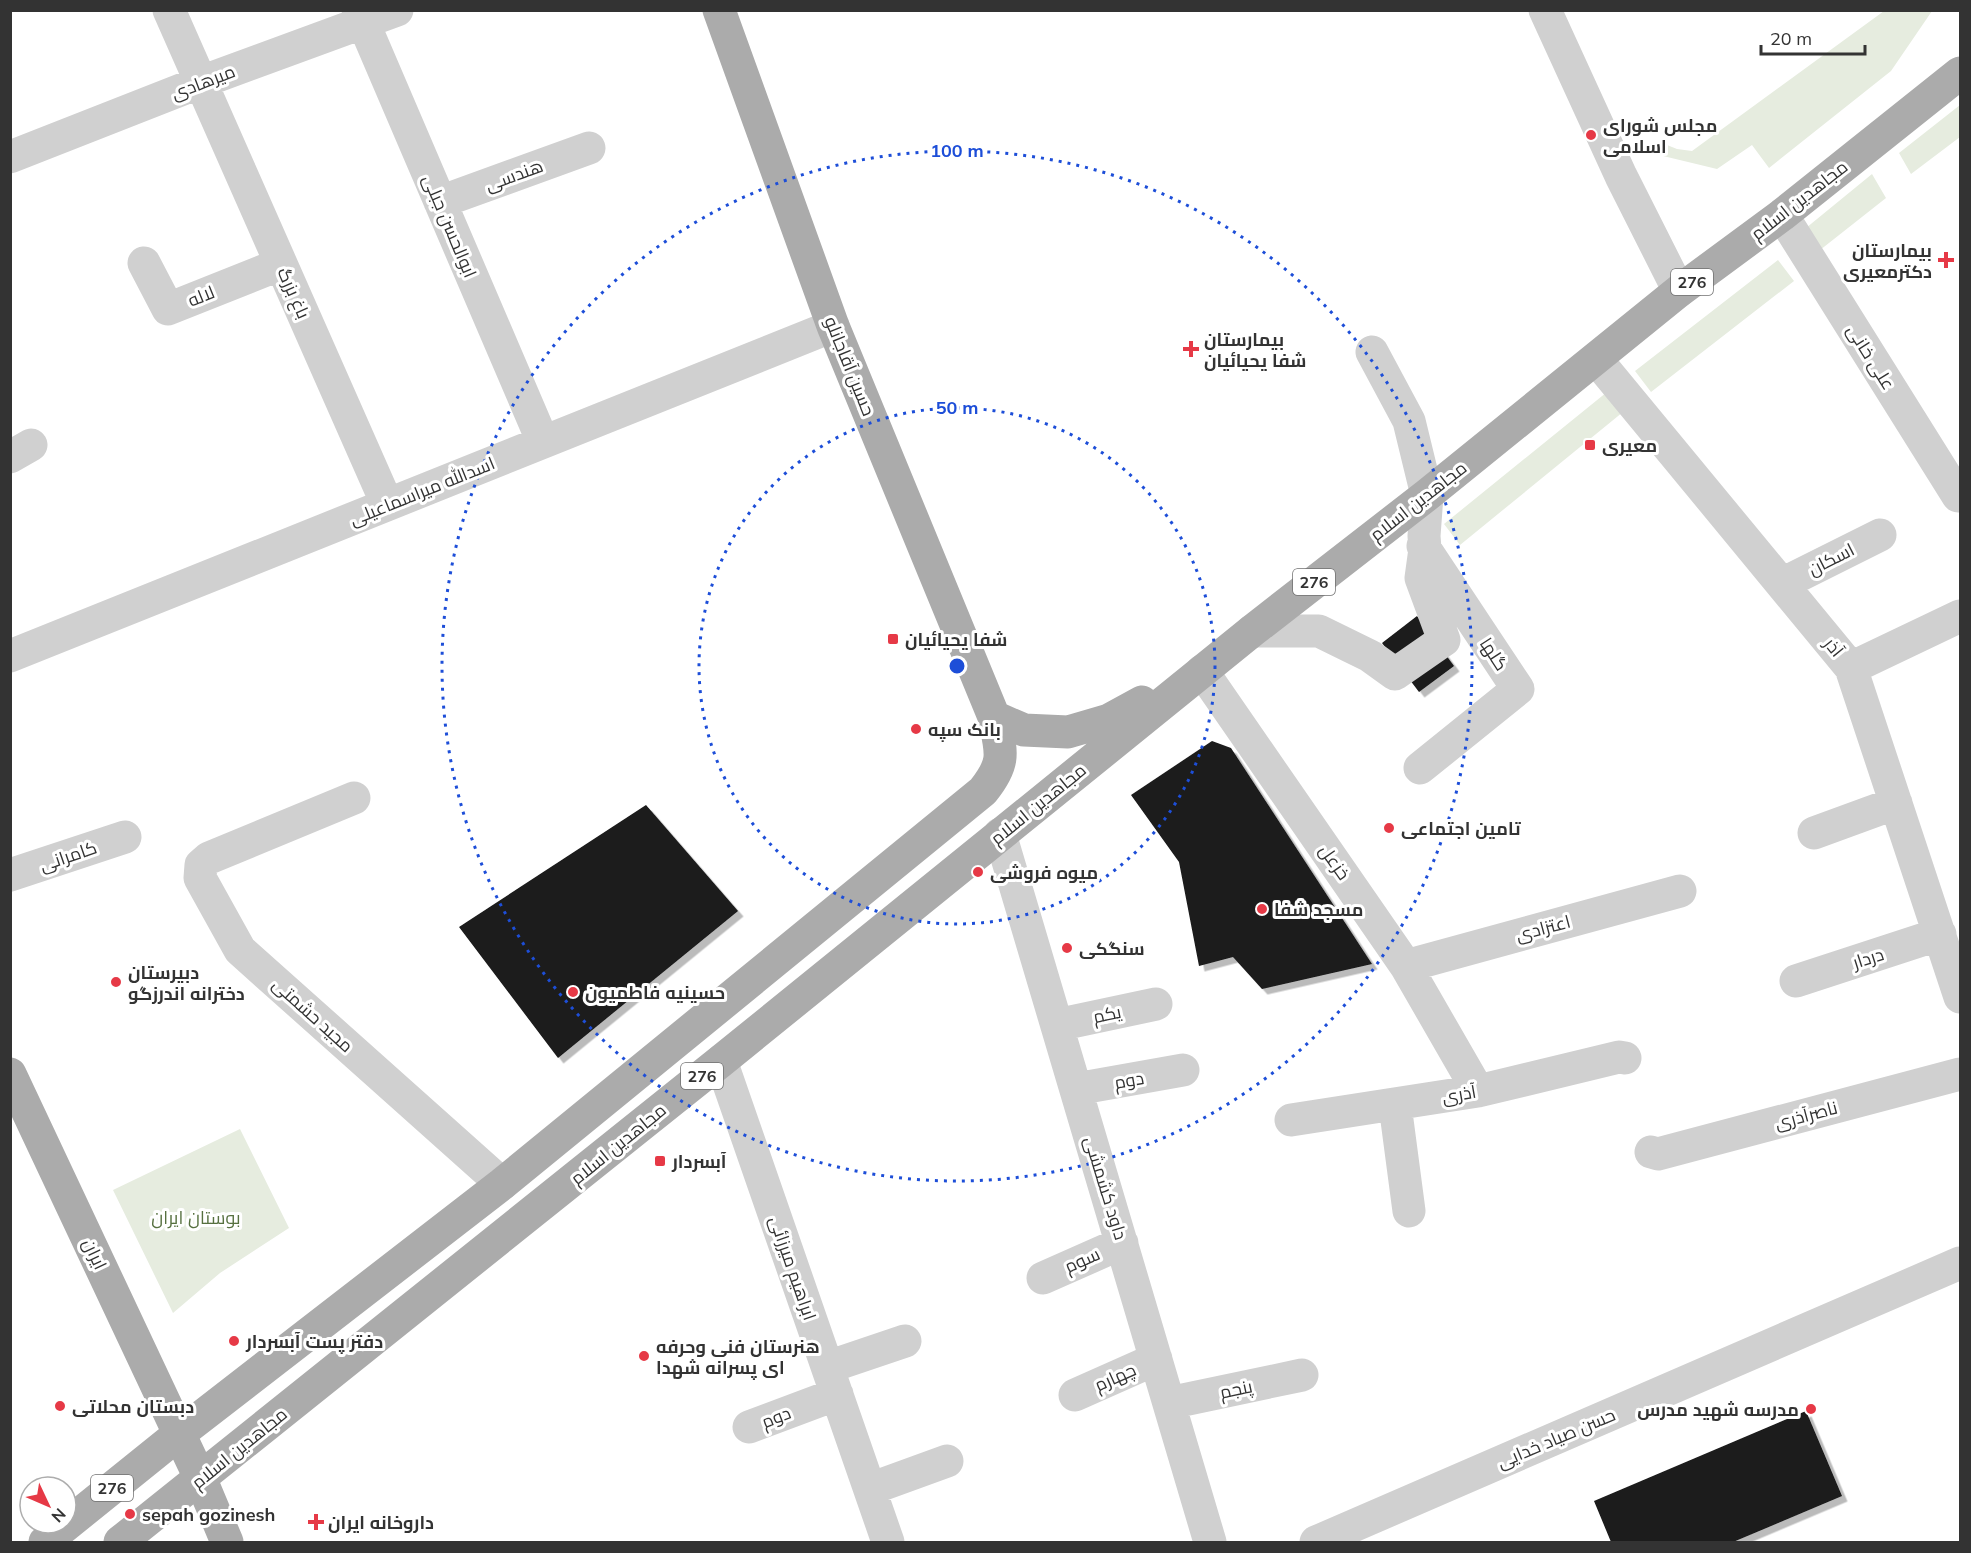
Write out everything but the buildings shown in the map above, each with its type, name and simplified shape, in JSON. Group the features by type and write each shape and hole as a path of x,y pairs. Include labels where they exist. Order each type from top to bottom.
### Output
{"main road":[{"name":"حسین آقاجانلو","path":"502,1184 983,791 996,774 1002,756 994,717 833,326 719,10"},
{"name":"مجاهدین اسلام","path":"120,1542 201,1480 1252,631 1427,495 1679,291 1782,215 1960,73"},
{"path":"994,717 1024,730 1068,732 1109,720 1202,671"},
{"name":"ایران","path":"10,1074 201,1480 227,1542"},
{"name":"276","path":"45,1542 179,1434 502,1184"}],"street":[{"name":"باغ بزرگ","path":"169,10 387,504"},
{"name":"میرهادی","path":"10,157 360,17 397,10"},
{"path":"1545,10 1621,176 1679,291"},
{"name":"ابوالحسن جبلی","path":"360,17 543,442"},
{"name":"هندسی","path":"440,201 589,148"},
{"name":"علی خانی","path":"1782,215 1958,496 1960,494"},
{"name":"لاله","path":"144,263 168,309 281,264"},
{"name":"اسدالله میراسماعیلی","path":"10,656 833,326"},
{"path":"1252,631 1319,632 1370,656 1395,674 1444,640 1421,578 1425,549 1427,495 1408,421 1372,351"},
{"name":"آذر","path":"1596,359 1851,668 1960,996"},
{"name":"گلها","path":"1401,514 1518,689 1420,768"},
{"name":"اسکان","path":"1782,584 1880,534"},
{"path":"1851,668 1960,616"},
{"name":"خزعل","path":"1202,671 1406,966 1478,1090"},
{"name":"مجید حشمتی","path":"354,798 209,858 201,865 200,878 240,950 502,1184"},
{"path":"1814,833 1896,803"},
{"name":"داود کشمشی","path":"1000,834 1210,1542"},
{"name":"کامرانی","path":"10,875 125,837"},
{"name":"اعتزادی","path":"1406,966 1680,891"},
{"name":"دردار","path":"1796,981 1940,934"},
{"name":"یکم","path":"1057,1025 1156,1004"},
{"name":"آذری","path":"1290,1120 1478,1090 1619,1057 1625,1058"},
{"name":"ابراهیم میرزائی","path":"721,1061 888,1542"},
{"name":"دوم","path":"1076,1089 1183,1070"},
{"name":"ناصرآذری","path":"1651,1152 1658,1154 1960,1074"},
{"path":"1395,1105 1409,1211"},
{"name":"سوم","path":"1043,1278 1122,1243"},
{"name":"حسن صیاد خدایی","path":"1316,1542 1960,1263"},
{"path":"832,1380 905,1341"},
{"name":"چهارم","path":"1075,1395 1156,1359"},
{"name":"پنجم","path":"1169,1403 1302,1375"},
{"name":"دوم","path":"750,1427 832,1380"},
{"path":"870,1489 947,1461"}],"green space":[{"path":"1884,11 1932,11 1891,71 1769,168 1752,145 1717,169 1659,155 1652,149 1662,143 1677,149 1692,151"},
{"path":"1960,105 1960,137 1911,174 1899,153"},
{"path":"1872,174 1886,198 1815,254 1806,228"},
{"path":"1778,260 1794,281 1651,392 1635,371"},
{"path":"1607,392 1623,412 1460,545 1444,524"},
{"name":"بوستان ایران","path":"240,1129 289,1228 220,1273 173,1313 113,1190"}],"place":[{"name":"مجلس شورای اسلامی","path":"1591,135"},
{"name":"بیمارستان دکترمعیری","path":"1946,260"},
{"name":"بیمارستان شفا یحیائیان","path":"1191,349"},
{"name":"معیری","path":"1590,445"},
{"name":"شفا یحیائیان","path":"893,639"},
{"name":"بانک سپه","path":"916,729"},
{"name":"تامین اجتماعی","path":"1389,828"},
{"name":"میوه فروشی","path":"978,872"},
{"name":"مسجد شفا","path":"1262,909"},
{"name":"سنگکی","path":"1067,948"},
{"name":"دبیرستان دخترانه اندرزگو","path":"116,982"},
{"name":"حسینیه فاطمیون","path":"573,992"},
{"name":"آبسردار","path":"660,1161"},
{"name":"دفتر پست آبسردار","path":"234,1341"},
{"name":"هنرستان فنی وحرفه ای پسرانه شهدا","path":"644,1356"},
{"name":"دبستان محلاتی","path":"60,1406"},
{"name":"مدرسه شهید مدرس","path":"1811,1409"},
{"name":"sepah gozinesh","path":"130,1514"},
{"name":"داروخانه ایران","path":"316,1522"}]}
